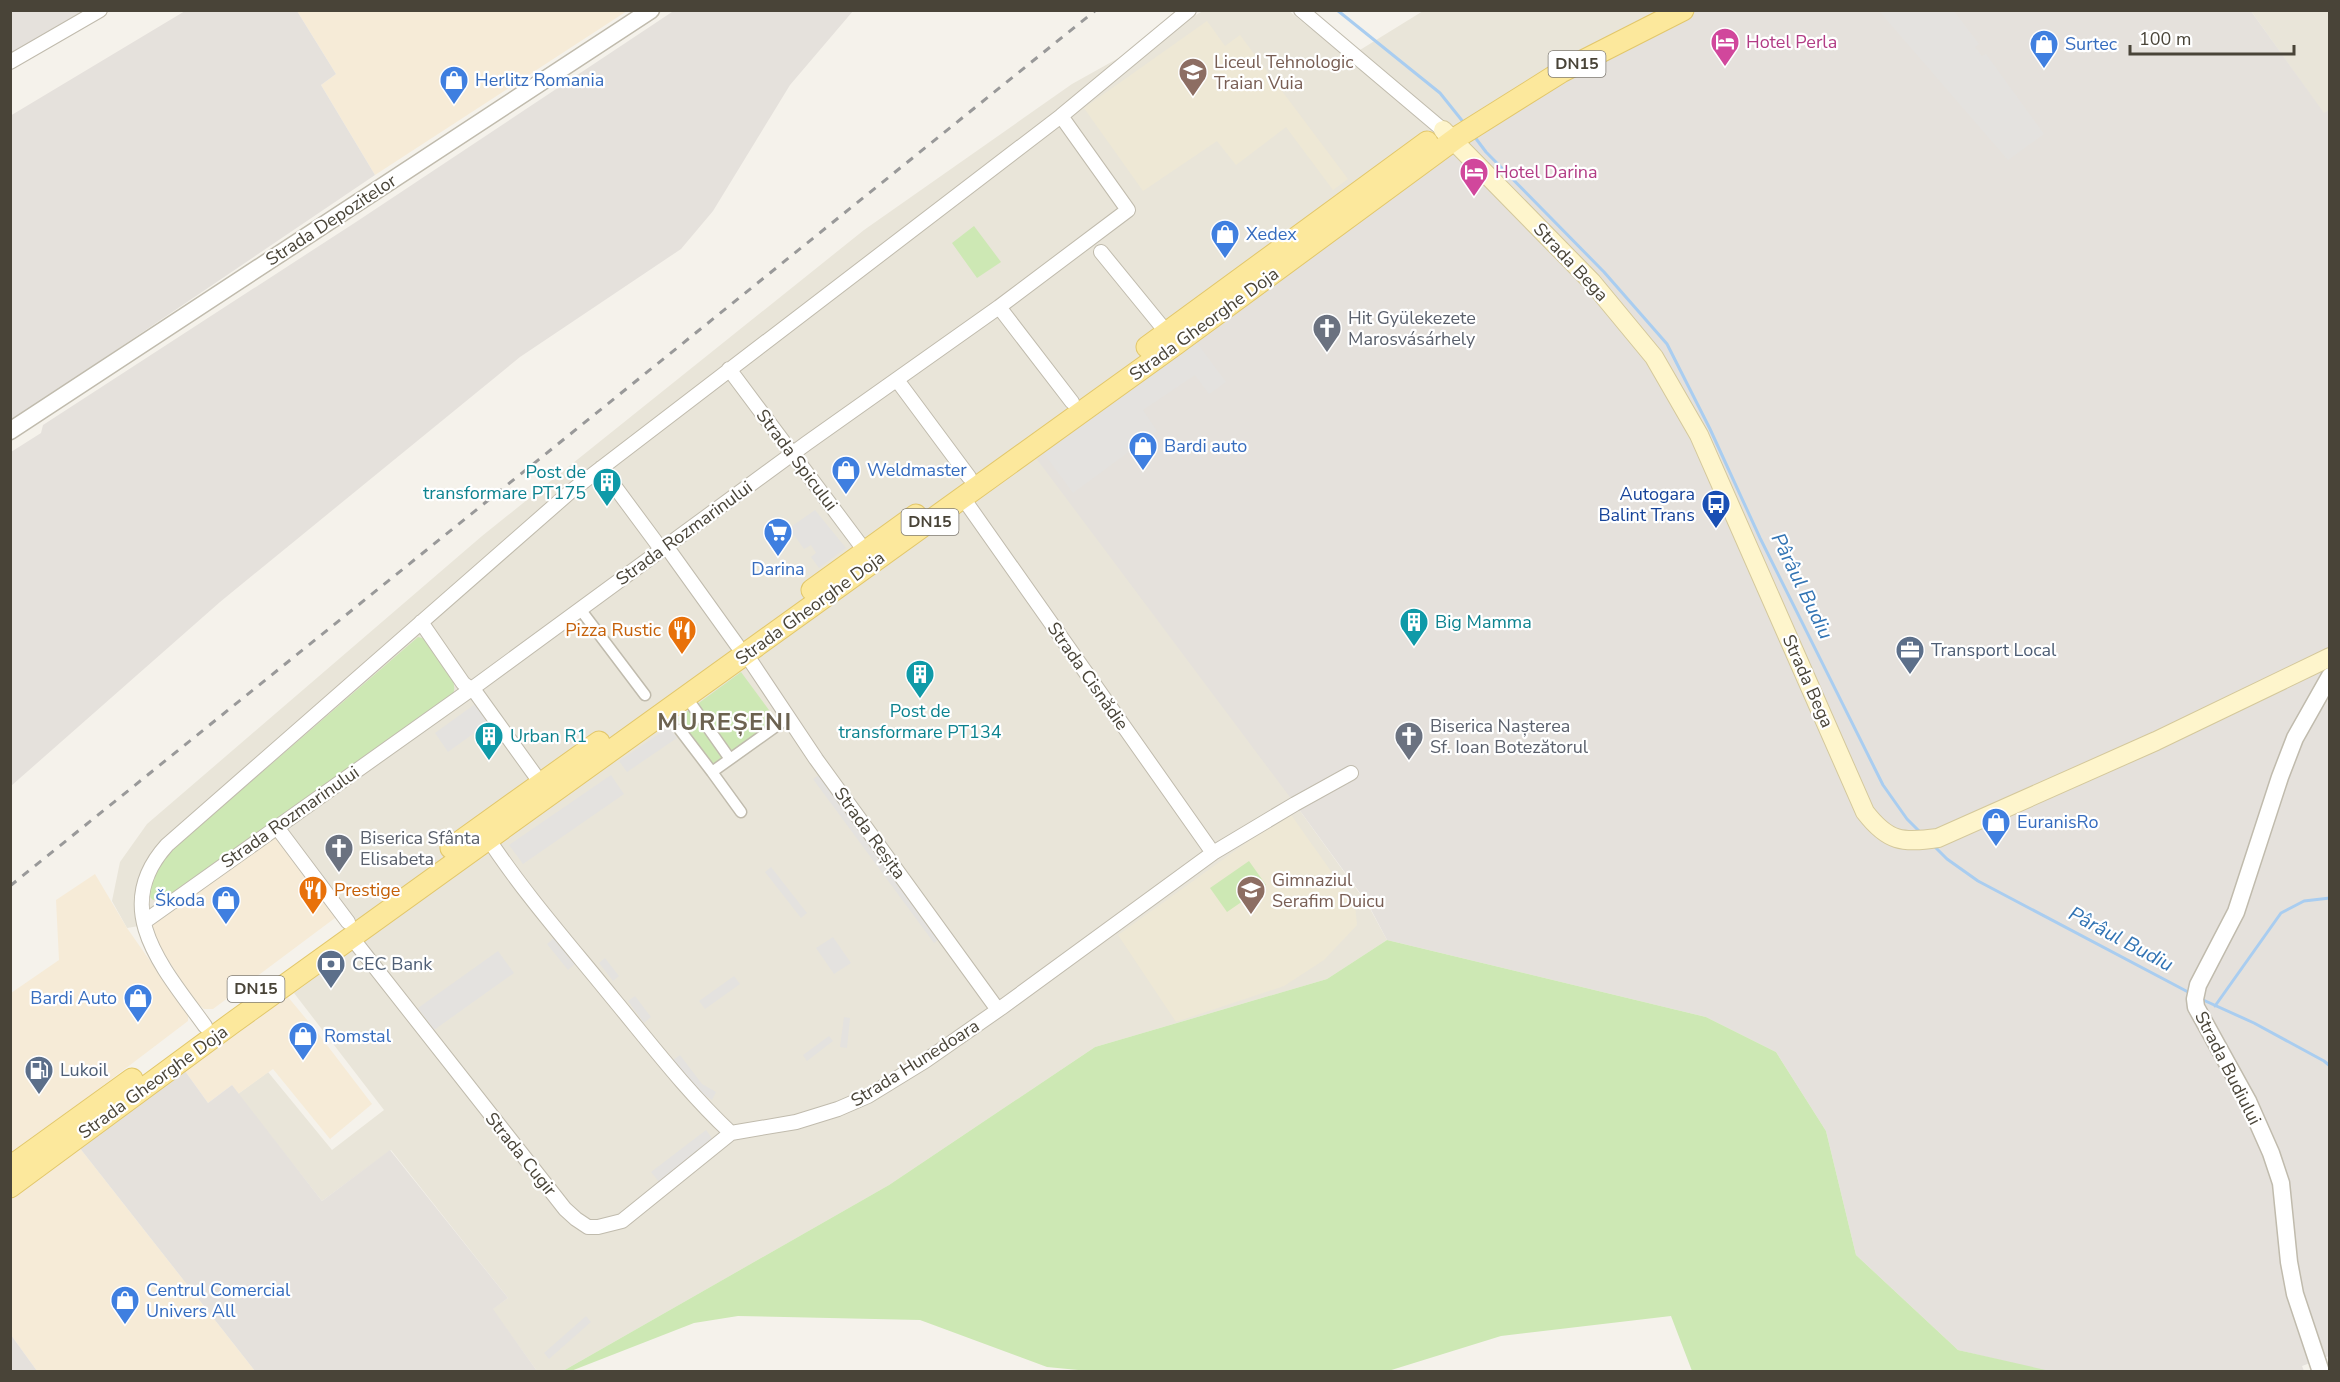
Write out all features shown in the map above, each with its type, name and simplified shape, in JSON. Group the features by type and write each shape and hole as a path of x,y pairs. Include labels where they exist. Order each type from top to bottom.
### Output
{"main road":[{"name":"Strada Gheorghe Doja","path":"10,1187 350,930 742,650 963,498 1172,338 1554,60 1652,10"},
{"name":"Strada Gheorghe Doja","path":"1458,129 1561,72 1683,10"},
{"name":"Strada Bega","path":"1458,129 1592,282 1654,357 1699,435 1865,812 1878,829 1897,839 1917,841 1938,838 2329,664"},
{"name":"Strada Gheorghe Doja","path":"484,833 540,783 742,650 864,552 1072,402 1172,338"},
{"name":"Strada Gheorghe Doja","path":"10,1167 205,1026 350,930"}],"street":[{"path":"10,62 100,10"},
{"name":"Strada Depozitelor","path":"10,431 651,10"},
{"path":"205,1026 158,958 149,942 144,922 142,887 147,872 166,844 570,492 1061,116 1189,10"},
{"path":"1301,10 1458,129"},
{"name":"Strada Rozmarinului","path":"144,922 276,826 472,689 792,454 999,307 1128,210 1061,116"},
{"path":"1101,252 1172,338"},
{"path":"999,307 1072,402"},
{"name":"Strada Spicului","path":"729,369 864,552"},
{"path":"897,380 969,477"},
{"name":"Strada Reșița","path":"601,468 742,650 823,768 998,1010"},
{"name":"Strada Cisnădie","path":"963,498 1213,853"},
{"path":"580,609 645,695"},
{"path":"421,622 463,683 472,689 540,783"},
{"name":"Strada Budiului","path":"2321,1371 2295,1294 2280,1183 2271,1153 2248,1101 2196,1007 2195,999 2198,985 2236,912 2280,777 2329,664"},
{"path":"692,705 730,759"},
{"path":"712,772 782,722"},
{"path":"680,730 741,812"},
{"name":"Strada Hunedoara","path":"731,1133 796,1122 838,1109 868,1096 925,1061 998,1010 1213,853 1351,773"},
{"name":"Strada Cugir","path":"276,826 350,930 565,1209 576,1219 588,1227 622,1221 731,1133"},
{"path":"484,833 560,934 694,1097 731,1133"}],"shaded area":[{"path":"11,10 83,10 83,11 11,53"},
{"path":"675,10 853,11 790,85 713,211 681,249 520,357 220,602 11,786 11,452 41,433 43,425 356,222"},
{"path":"1692,10 1694,14 1576,73 1295,804 1368,905 1387,940 1327,979 1095,1047 889,1185 563,1371 537,1371 492,1309 508,1298 391,1150 322,1201 238,1094 268,1072 332,1150 384,1110 294,993 361,944 278,832 151,924 127,928 112,901 120,862 147,824 482,536 864,230 1072,84 1203,11 1289,11 1347,58 1423,11"},
{"path":"185,11 297,11 336,74 321,85 375,175 11,421 10,116"},
{"path":"297,11 627,11 375,175 321,85 336,74"},
{"path":"1692,11 2251,11 2324,113 2329,110 2329,1356 2302,1366 2304,1371 2050,1372 1958,1350 1856,1255 1826,1131 1776,1052 1706,1017 1387,940 1368,904 1033,454 1460,144 1576,73 1694,14"},
{"path":"1879,11 1954,11 1979,44 1975,47 1982,56 1986,54 2044,134 2008,160"},
{"path":"2251,11 2329,11 2329,110 2324,114"},
{"name":"Liceul Tehnologic Traian Vuia","path":"1207,21 1225,46 1240,35 1348,179 1333,190 1286,127 1236,165 1217,141 1143,191 1084,108"},
{"path":"1197,343 1226,382 1209,394 1195,375 1143,410 1157,431 1073,493 1043,452"},
{"path":"815,510 846,548 819,568 811,557 816,553 811,545 804,549 794,535 790,537 785,531"},
{"path":"475,704 488,723 448,752 435,733"},
{"path":"669,727 677,738 627,772 619,761"},
{"path":"822,773 942,937 934,943 813,779"},
{"path":"611,775 624,794 523,864 509,845"},
{"name":"Gimnaziul Serafim Duicu","path":"1289,812 1355,905 1357,925 1324,960 1284,986 1176,1022 1118,935"},
{"path":"278,832 339,915 213,1009 204,1009 194,1001 152,934 151,924"},
{"path":"771,867 807,913 801,918 765,872"},
{"path":"95,874 127,928 188,1015 188,1021 11,1152 11,993 59,960 56,900"},
{"path":"833,937 851,963 834,974 816,948"},
{"path":"554,938 575,964 568,970 547,944"},
{"path":"498,951 514,973 434,1030 418,1008"},
{"path":"605,958 619,976 613,981 599,963"},
{"path":"734,976 740,984 705,1009 699,1001"},
{"path":"635,996 651,1017 644,1023 628,1001"},
{"path":"288,997 372,1104 330,1139 273,1069 238,1094 232,1085 208,1103 185,1071"},
{"path":"844,1017 850,1018 847,1048 840,1047"},
{"path":"829,1036 833,1041 807,1061 803,1055"},
{"path":"680,1055 702,1084 716,1092 712,1100 695,1089 673,1060"},
{"path":"185,1071 208,1103 232,1085 322,1201 390,1150 508,1298 493,1309 537,1371 255,1371 79,1147"},
{"path":"706,1130 714,1141 660,1183 651,1172"},
{"path":"79,1147 255,1371 37,1371 11,1335 10,1196"},
{"path":"586,1316 591,1322 549,1359 544,1353"},
{"path":"11,1335 37,1371 11,1371"}],"green space":[{"path":"974,226 1001,262 977,278 952,243"},
{"path":"418,637 426,639 451,675 454,682 452,696 165,899 153,900 149,896 152,877 171,851"},
{"path":"741,672 777,721 713,767 677,719"},
{"path":"1249,861 1266,885 1227,912 1210,888"},
{"path":"1387,940 1706,1017 1776,1052 1826,1131 1856,1255 1958,1350 2050,1371 1692,1371 1671,1316 1501,1336 1385,1372 1099,1372 1047,1367 920,1320 738,1316 694,1323 571,1371 563,1371 889,1185 1095,1047 1327,979"}],"waterway":[{"name":"Pârâul Budiu","path":"1337,10 1440,93 1464,123"},
{"name":"Pârâul Budiu","path":"1474,136 1486,152 1604,272 1667,344 1710,429 1760,538 1883,785 1907,819 1921,833"},
{"name":"Pârâul Budiu","path":"1934,846 1947,859 1978,881 2190,993"},
{"path":"2215,1006 2281,913 2304,901 2330,898"},
{"name":"Pârâul Budiu","path":"2201,999 2254,1023 2330,1066"}],"railway":[{"path":"10,886 1096,10"}],"place":[{"name":"Hotel Perla","path":"1725,68"},
{"name":"Surtec","path":"2044,70"},
{"name":"Liceul Tehnologic Traian Vuia","path":"1193,98"},
{"name":"Herlitz Romania","path":"454,106"},
{"name":"Hotel Darina","path":"1474,198"},
{"name":"Xedex","path":"1225,260"},
{"name":"Hit Gyülekezete Marosvásárhely","path":"1327,354"},
{"name":"Bardi auto","path":"1143,472"},
{"name":"Weldmaster","path":"846,496"},
{"name":"Post de transformare PT175","path":"607,508"},
{"name":"Autogara Balint Trans","path":"1716,530"},
{"name":"Darina","path":"778,558"},
{"name":"Big Mamma","path":"1414,648"},
{"name":"Pizza Rustic","path":"682,656"},
{"name":"Transport Local","path":"1910,676"},
{"name":"Post de transformare PT134","path":"920,700"},
{"name":"Urban R1","path":"489,762"},
{"name":"Biserica Nașterea Sf. Ioan Botezătorul","path":"1409,762"},
{"name":"EuranisRo","path":"1996,848"},
{"name":"Biserica Sfânta Elisabeta","path":"339,874"},
{"name":"Prestige","path":"313,916"},
{"name":"Gimnaziul Serafim Duicu","path":"1251,916"},
{"name":"Škoda","path":"226,926"},
{"name":"CEC Bank","path":"331,990"},
{"name":"Bardi Auto","path":"138,1024"},
{"name":"Romstal","path":"303,1062"},
{"name":"Lukoil","path":"39,1096"},
{"name":"Centrul Comercial Univers All","path":"125,1326"}],"district":[{"name":"MUREȘENI","path":"725,722"}]}
